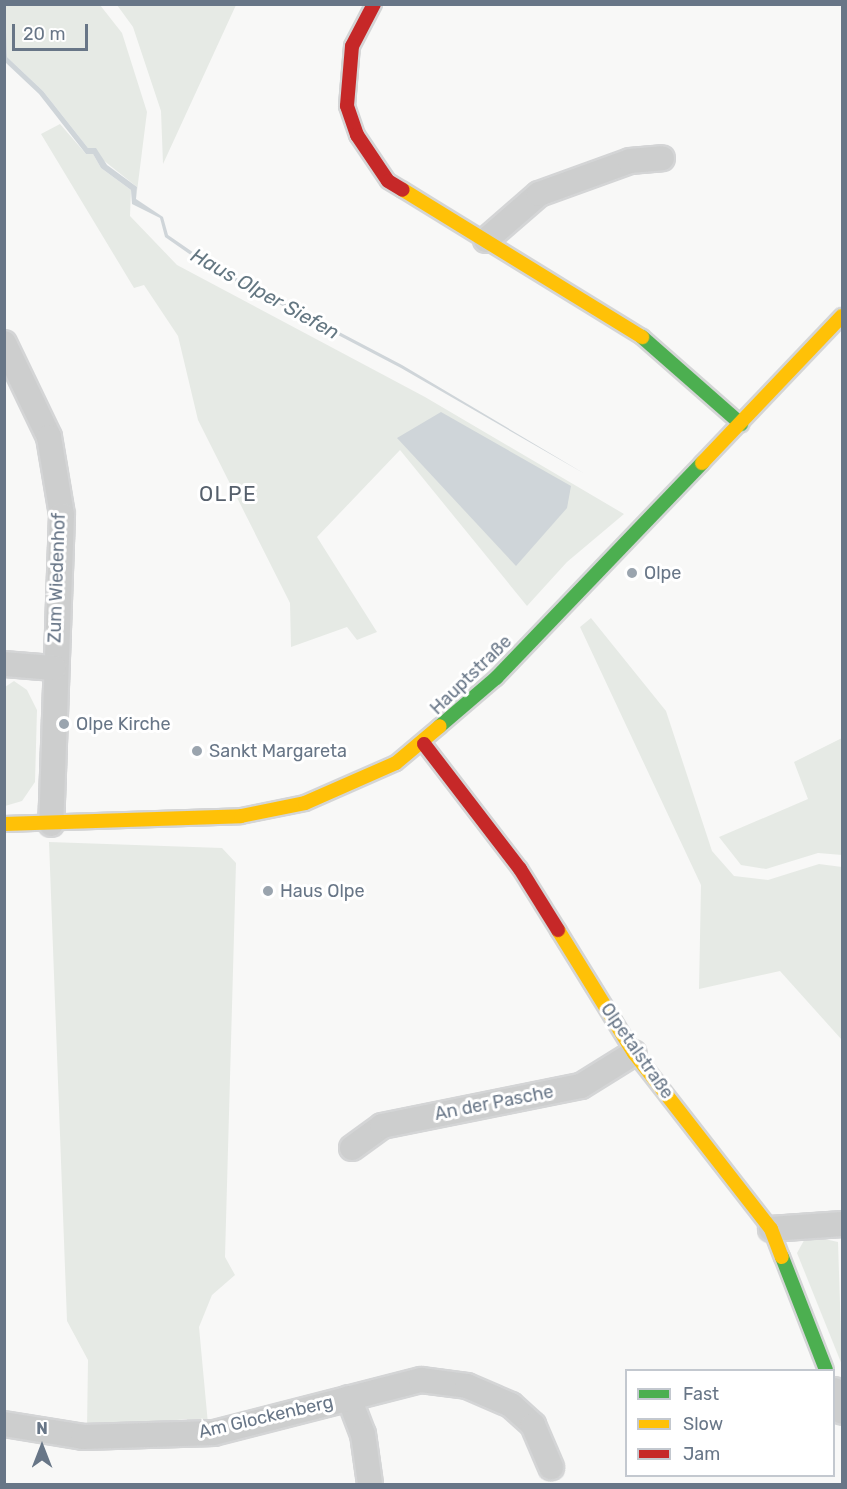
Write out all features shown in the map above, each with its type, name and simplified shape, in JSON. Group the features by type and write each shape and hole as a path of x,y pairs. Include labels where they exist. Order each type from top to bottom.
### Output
{"street":[{"path":"374,4 352,46 347,75 347,106 357,135 388,181 412,201 486,240 637,333 741,424"},
{"path":"486,240 539,194 630,161 662,158"},
{"name":"Hauptstraße","path":"4,824 179,821 273,810 369,778 424,744 496,678 843,316"},
{"name":"Zum Wiedenhof","path":"4,343 49,437 62,515 54,668 51,824"},
{"path":"4,664 54,668"},
{"name":"Olpetalstraße","path":"424,744 520,869 634,1053 771,1229 825,1369"},
{"name":"An der Pasche","path":"352,1149 382,1126 582,1086 634,1053"},
{"path":"771,1229 843,1224"},
{"name":"Am Glockenberg","path":"4,1424 138,1439 214,1433 421,1380 467,1386 511,1405 533,1425 551,1467"},
{"path":"835,1392 843,1412"},
{"name":"Am Glockenberg","path":"349,1398 363,1434 370,1485"}],"shaded area":[{"path":"4,5 100,5 122,33 147,112 136,199 137,187 88,148 43,91 7,57"},
{"path":"117,5 236,5 163,164 161,111 133,27"},
{"path":"60,124 86,154 93,154 101,168 131,190 130,216 177,265 425,397 624,514 567,562 527,606 400,450 317,537 377,632 357,640 347,627 291,647 290,603 198,420 178,336 144,285 134,288 41,134"},
{"path":"591,618 666,711 712,851 734,876 768,880 819,864 842,867 842,1040 780,971 699,989 701,885 580,627"},
{"path":"14,681 27,690 37,710 35,782 22,801 5,806 5,687"},
{"path":"842,738 842,855 818,853 766,869 741,865 719,837 808,799 794,762"},
{"path":"49,842 222,848 236,863 225,1257 235,1275 212,1295 199,1327 208,1424 188,1426 187,1419 87,1429 88,1360 67,1321"},
{"path":"807,1235 838,1242 842,1365 797,1253"}],"water":[{"name":"Haus Olper Siefen","path":"5,8 7,57 43,91 88,148 96,148 107,165 137,187 136,199 163,217 168,235 210,264 402,365 585,474 401,368 208,267 165,237 160,218 132,204 131,190 101,168 93,154 86,154 39,94 5,62"},
{"path":"441,412 571,486 567,508 516,566 397,438"}],"traffic: fast":[{"path":"642,337 741,424"},
{"path":"440,726 496,678 702,463"},
{"path":"782,1257 826,1369"}],"traffic: slow":[{"path":"403,190 642,337"},
{"path":"702,463 842,316"},
{"path":"4,824 241,816 305,803 396,763 440,726"},
{"path":"558,930 634,1053 771,1229 782,1257"}],"traffic: jam":[{"path":"374,4 352,46 347,106 357,135 388,181 403,190"},
{"path":"424,744 520,869 558,930"}],"place":[{"name":"Olpe","path":"632,573"},
{"name":"Olpe Kirche","path":"64,724"},
{"name":"Sankt Margareta","path":"197,751"},
{"name":"Haus Olpe","path":"268,891"}],"district":[{"name":"OLPE","path":"228,494"}]}
